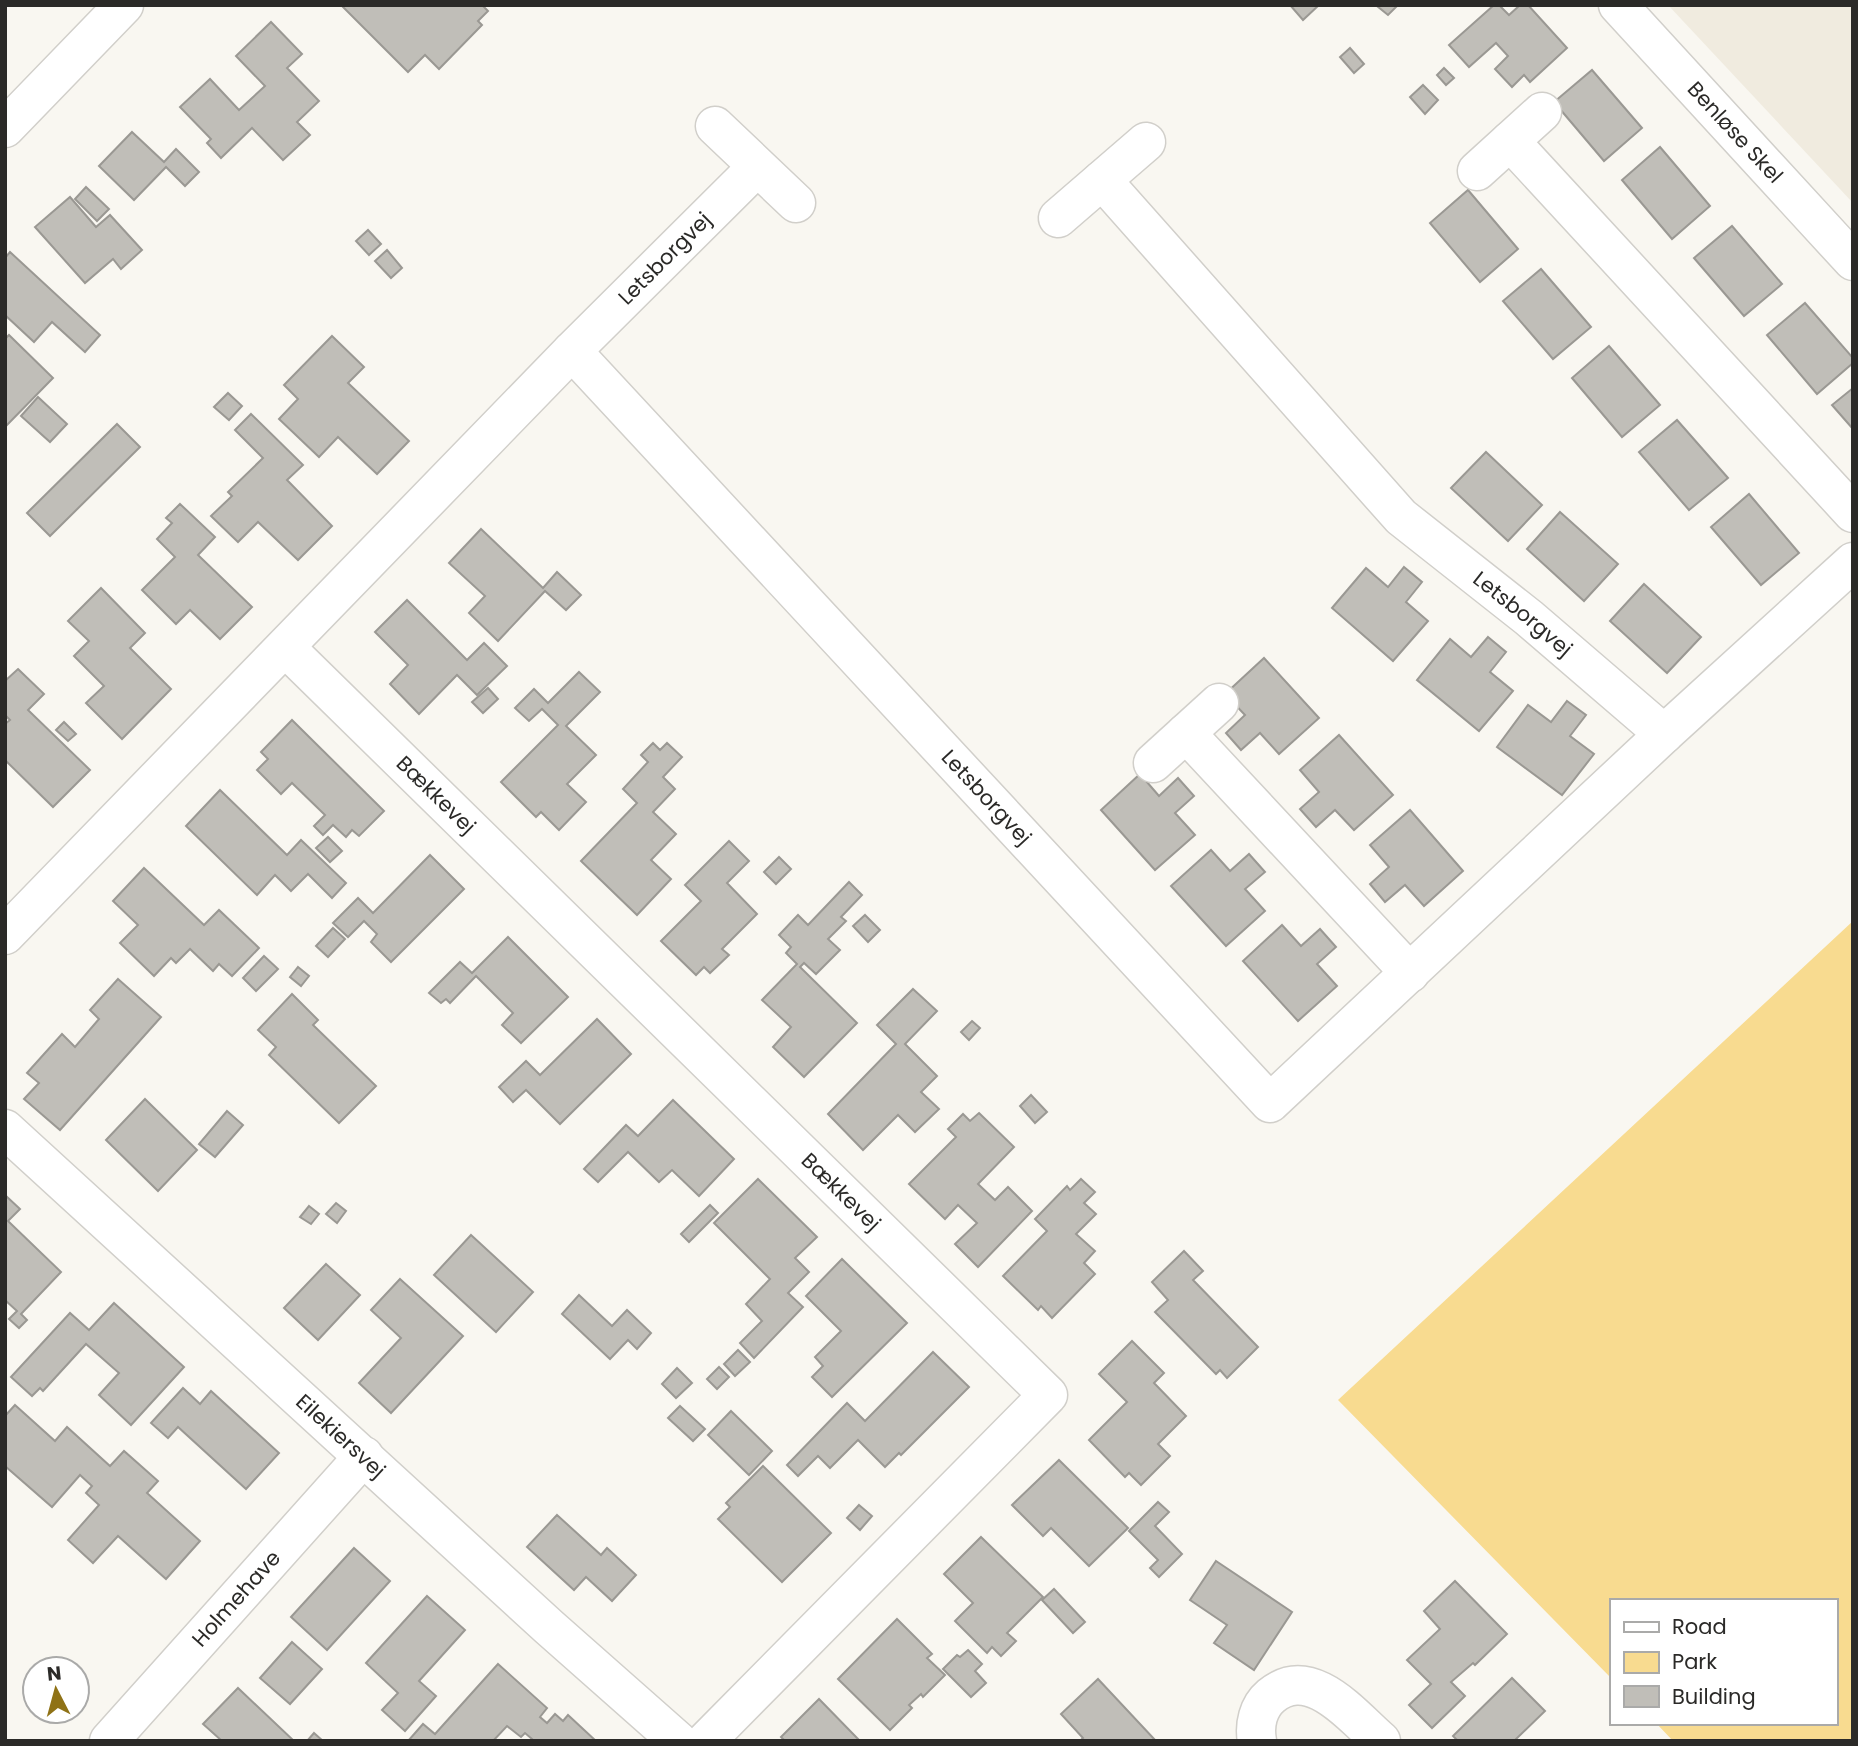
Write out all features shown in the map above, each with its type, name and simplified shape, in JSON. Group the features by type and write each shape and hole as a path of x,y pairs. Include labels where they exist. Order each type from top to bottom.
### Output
{"street":[{"path":"5,128 124,5"},
{"name":"Benløse Skel","path":"1618,5 1853,261"},
{"path":"1477,172 1542,112"},
{"path":"715,127 796,203"},
{"path":"1510,141 1853,513"},
{"path":"1058,218 1146,142"},
{"name":"Letsborgvej","path":"286,648 572,351 757,167"},
{"name":"Letsborgvej","path":"1102,180 1401,517 1529,618 1664,734"},
{"name":"Letsborgvej","path":"572,351 1270,1102 1664,734 1853,562"},
{"path":"5,935 286,648"},
{"name":"Bækkevej","path":"286,648 1048,1395 706,1741"},
{"path":"1153,763 1219,703"},
{"path":"1186,733 1410,973"},
{"name":"Eilekiersvej","path":"5,1129 678,1741"},
{"name":"Holmehave","path":"109,1741 364,1456"},
{"path":"1257,1741 1255,1724 1260,1710 1274,1693 1295,1685 1323,1691 1381,1741"}],"shaded area":[{"path":"1668,5 1853,5 1853,203"}],"green space":[{"path":"1853,921 1853,1741 1673,1741 1658,1725 1837,1725 1837,1599 1610,1599 1610,1677 1338,1400"}],"building":[{"path":"341,5 482,5 488,11 478,21 482,25 439,69 425,55 408,72"},
{"path":"1290,5 1319,5 1303,20"},
{"path":"1494,5 1499,5 1509,15 1520,5 1528,5 1567,48 1530,82 1524,75 1512,87 1495,69 1508,56 1496,43 1469,67 1449,45"},
{"path":"1377,6 1396,7 1388,15"},
{"path":"271,22 302,54 287,68 319,101 297,122 310,135 283,160 252,128 221,158 207,143 211,139 180,107 210,79 239,110 265,86 236,56"},
{"path":"1350,48 1364,64 1354,73 1340,57"},
{"path":"1444,68 1454,78 1446,85 1437,75"},
{"path":"1592,70 1642,128 1604,161 1554,102"},
{"path":"1423,85 1438,100 1425,114 1410,97"},
{"path":"132,132 164,162 176,149 199,172 185,186 166,167 134,200 99,166"},
{"path":"1660,147 1710,206 1672,239 1622,180"},
{"path":"86,187 109,209 97,221 75,199"},
{"path":"1468,190 1518,249 1480,282 1430,223"},
{"path":"70,197 96,227 110,215 142,250 121,269 113,259 85,283 35,227"},
{"path":"1732,226 1782,284 1744,316 1694,258"},
{"path":"368,230 381,244 369,255 356,241"},
{"path":"387,250 402,268 391,278 375,261"},
{"path":"10,252 100,335 85,352 52,322 34,342 5,315 5,258"},
{"path":"1541,269 1591,327 1553,359 1503,301"},
{"path":"1805,303 1853,358 1853,363 1817,394 1767,335"},
{"path":"9,335 53,378 5,427 5,339"},
{"path":"332,336 364,367 348,383 409,441 377,474 338,437 319,457 279,419 298,399 284,385"},
{"path":"1609,346 1660,405 1622,437 1572,378"},
{"path":"1853,388 1853,429 1832,405"},
{"path":"228,393 242,406 229,420 214,407"},
{"path":"38,397 67,424 50,442 21,416"},
{"path":"251,414 303,465 287,480 332,526 298,560 258,522 238,542 211,516 232,496 228,492 263,458 235,430"},
{"path":"1677,420 1728,478 1689,510 1639,452"},
{"path":"117,424 140,447 50,536 27,513"},
{"path":"1486,452 1542,505 1508,541 1451,488"},
{"path":"1749,494 1799,553 1761,585 1711,527"},
{"path":"180,504 215,537 198,555 252,607 220,639 190,610 176,624 142,590 175,557 157,539 172,523 166,518"},
{"path":"1560,512 1618,564 1584,601 1527,549"},
{"path":"481,529 543,588 557,572 581,595 566,610 545,591 498,641 469,613 485,596 449,563"},
{"path":"1404,567 1422,582 1406,602 1428,621 1393,661 1332,608 1366,568 1388,587"},
{"path":"1644,584 1701,637 1667,673 1610,621"},
{"path":"101,588 145,633 130,648 171,689 122,739 86,703 104,686 74,656 89,641 68,621"},
{"path":"407,600 467,660 484,643 507,666 477,695 457,675 419,714 390,684 408,665 375,632"},
{"path":"1488,637 1506,652 1490,672 1513,691 1479,731 1417,680 1450,639 1471,657"},
{"path":"1264,658 1319,718 1279,754 1260,733 1241,750 1226,733 1245,715 1225,694"},
{"path":"18,669 44,694 28,710 90,770 53,807 5,760 5,724 10,720 5,715 5,681"},
{"path":"579,672 600,692 566,726 596,755 567,784 586,802 559,830 541,812 536,817 501,782 558,725 542,709 529,721 515,708 534,689 548,703"},
{"path":"488,688 498,699 483,713 472,702"},
{"path":"1567,701 1586,715 1570,736 1594,754 1562,795 1497,747 1528,705 1551,722"},
{"path":"292,720 384,811 359,836 352,830 346,837 333,825 323,835 314,826 325,815 292,783 281,794 257,770 268,759 261,752"},
{"path":"64,722 76,734 68,741 56,730"},
{"path":"1339,735 1393,795 1354,830 1335,810 1316,827 1300,809 1319,792 1300,770"},
{"path":"653,743 660,750 667,743 682,757 663,777 675,789 653,812 676,834 651,860 671,879 637,915 581,861 637,803 623,789 648,762 641,755"},
{"path":"1140,774 1159,796 1178,778 1194,796 1175,813 1195,835 1155,870 1101,810"},
{"path":"220,790 287,855 301,840 346,883 332,898 308,874 291,891 275,875 257,895 186,826"},
{"path":"1410,810 1463,871 1424,906 1405,885 1385,902 1370,884 1389,867 1370,845"},
{"path":"328,837 342,851 330,862 316,848"},
{"path":"729,841 749,861 727,883 757,914 722,949 729,955 710,973 704,967 696,975 661,941 701,901 685,885"},
{"path":"1211,850 1230,871 1249,854 1265,872 1245,889 1265,911 1226,946 1171,886"},
{"path":"430,855 464,889 391,962 371,942 377,934 364,921 348,937 333,923 358,898 373,913"},
{"path":"779,857 791,869 776,884 764,872"},
{"path":"144,868 204,925 219,910 259,948 232,976 219,964 213,971 190,949 176,963 171,958 154,976 120,943 138,925 113,901"},
{"path":"849,882 862,895 841,917 846,921 828,939 840,950 816,974 804,963 800,967 857,1023 804,1077 773,1047 791,1027 762,1000 797,964 786,953 791,947 779,935 798,915 808,925"},
{"path":"865,915 880,930 868,942 853,926"},
{"path":"1282,925 1301,946 1320,929 1336,947 1317,964 1337,986 1298,1021 1243,961"},
{"path":"333,928 345,939 328,957 316,946"},
{"path":"508,937 568,997 521,1043 502,1025 513,1013 476,976 450,1003 446,999 441,1003 429,993 460,962 472,973"},
{"path":"264,956 278,969 256,991 243,978"},
{"path":"298,967 309,976 301,986 290,977"},
{"path":"118,979 161,1017 60,1130 24,1099 39,1083 27,1073 62,1034 75,1047 99,1019 90,1010"},
{"path":"913,989 937,1011 905,1044 937,1076 921,1092 939,1109 915,1132 898,1115 863,1150 828,1114 896,1044 877,1025"},
{"path":"292,994 318,1020 313,1025 376,1086 339,1123 269,1055 276,1047 258,1030"},
{"path":"597,1019 631,1054 560,1124 526,1090 513,1102 499,1087 526,1061 540,1075"},
{"path":"972,1021 980,1028 969,1040 961,1032"},
{"path":"1031,1095 1047,1112 1035,1123 1020,1106"},
{"path":"145,1099 197,1150 158,1191 106,1140"},
{"path":"673,1100 734,1159 699,1196 672,1170 659,1182 628,1152 598,1182 584,1169 626,1125 638,1136"},
{"path":"227,1111 243,1125 215,1157 199,1144"},
{"path":"979,1113 1014,1147 978,1184 995,1200 1008,1187 1032,1211 978,1267 955,1244 977,1223 958,1205 945,1219 909,1184 956,1137 948,1129 963,1114 970,1121"},
{"path":"758,1179 817,1237 795,1258 809,1272 788,1293 803,1307 754,1358 740,1343 762,1321 746,1304 770,1279 714,1223"},
{"path":"1081,1179 1095,1192 1084,1203 1096,1214 1076,1234 1095,1251 1084,1263 1095,1274 1052,1318 1041,1306 1038,1310 1003,1276 1047,1231 1035,1219 1067,1186 1070,1190"},
{"path":"5,1195 20,1209 8,1221 61,1272 21,1314 27,1320 19,1328 9,1319 17,1311 5,1300"},
{"path":"336,1203 346,1211 337,1223 326,1214"},
{"path":"710,1205 718,1213 689,1242 681,1234"},
{"path":"309,1206 319,1214 311,1224 300,1217"},
{"path":"471,1235 533,1292 496,1332 434,1275"},
{"path":"1184,1251 1203,1271 1193,1280 1258,1347 1227,1378 1220,1370 1216,1374 1155,1312 1168,1300 1152,1282"},
{"path":"842,1259 907,1323 832,1397 812,1377 823,1366 815,1357 841,1331 806,1296"},
{"path":"326,1264 360,1295 318,1340 284,1308"},
{"path":"400,1279 463,1336 391,1413 359,1383 401,1338 371,1310"},
{"path":"579,1295 612,1326 627,1310 651,1333 637,1349 628,1340 610,1359 562,1314"},
{"path":"114,1303 184,1367 131,1425 99,1395 119,1373 86,1344 43,1391 40,1388 32,1396 11,1377 70,1313 89,1330"},
{"path":"1132,1341 1164,1373 1154,1383 1186,1416 1158,1444 1170,1456 1141,1485 1129,1473 1125,1477 1089,1440 1127,1402 1099,1374"},
{"path":"738,1350 750,1362 735,1376 724,1364"},
{"path":"933,1352 969,1387 901,1455 899,1453 885,1467 858,1440 830,1468 818,1456 798,1476 787,1465 847,1403 865,1421"},
{"path":"719,1367 729,1377 717,1389 707,1379"},
{"path":"677,1368 692,1383 676,1398 662,1384"},
{"path":"183,1388 200,1404 211,1391 279,1453 246,1489 178,1427 168,1438 151,1423"},
{"path":"15,1405 55,1441 67,1427 110,1466 124,1451 158,1481 147,1493 200,1541 166,1579 118,1536 93,1563 68,1540 99,1505 86,1493 92,1486 80,1475 52,1507 5,1466 5,1416"},
{"path":"680,1406 705,1429 693,1441 668,1418"},
{"path":"731,1411 772,1451 749,1475 708,1435"},
{"path":"1059,1460 1128,1528 1089,1566 1051,1528 1043,1536 1012,1505"},
{"path":"763,1466 831,1533 782,1582 718,1519 730,1507 726,1503"},
{"path":"1158,1502 1169,1512 1155,1526 1182,1554 1159,1577 1150,1568 1158,1560 1129,1531"},
{"path":"859,1505 872,1516 860,1530 847,1518"},
{"path":"557,1515 601,1555 607,1548 636,1575 612,1601 586,1577 574,1590 527,1547"},
{"path":"981,1537 1043,1597 1007,1633 1016,1641 1001,1656 992,1647 987,1653 955,1621 973,1603 944,1574"},
{"path":"354,1548 390,1581 327,1650 291,1617"},
{"path":"1216,1561 1292,1612 1254,1670 1214,1643 1227,1625 1190,1600"},
{"path":"1455,1581 1507,1634 1475,1665 1473,1663 1451,1682 1465,1696 1432,1728 1409,1705 1431,1684 1407,1660 1440,1629 1424,1611"},
{"path":"1054,1589 1085,1622 1073,1633 1042,1600"},
{"path":"427,1596 465,1630 419,1681 436,1696 405,1731 382,1710 398,1693 366,1663"},
{"path":"897,1619 932,1654 927,1658 945,1675 923,1697 921,1694 909,1705 912,1708 890,1730 838,1679"},
{"path":"292,1642 322,1669 290,1704 260,1678"},
{"path":"968,1650 982,1664 975,1671 986,1683 971,1697 943,1669 957,1655 960,1657"},
{"path":"498,1664 547,1708 540,1717 547,1723 555,1714 563,1721 568,1715 596,1741 531,1741 525,1733 521,1737 507,1726 493,1741 408,1741 423,1724 435,1734"},
{"path":"1512,1678 1545,1711 1514,1741 1458,1741 1453,1736"},
{"path":"1098,1679 1156,1741 1080,1741 1083,1738 1061,1714"},
{"path":"238,1688 294,1741 222,1741 203,1724"},
{"path":"819,1699 860,1741 785,1741 781,1737"},
{"path":"314,1733 323,1741 307,1741"}]}
